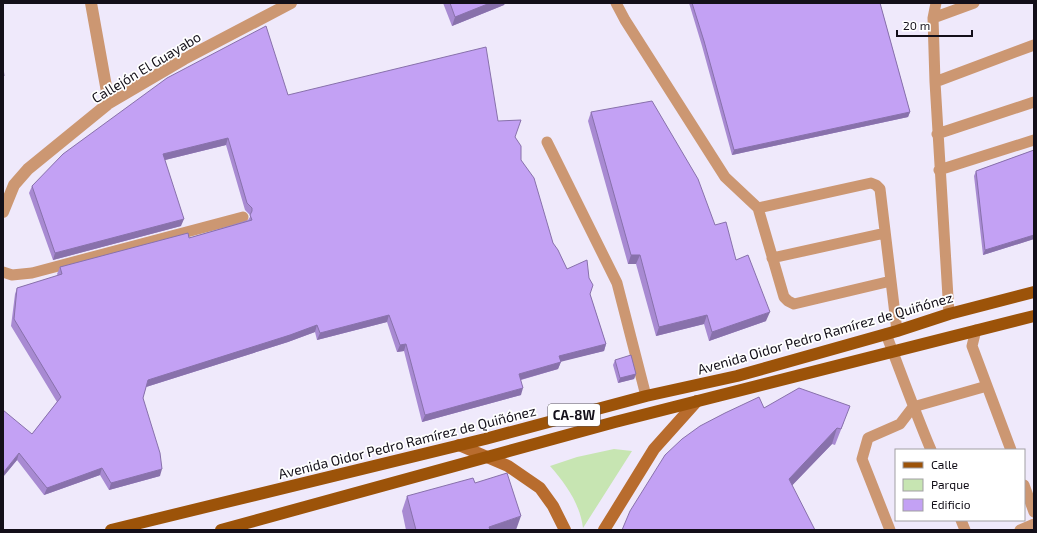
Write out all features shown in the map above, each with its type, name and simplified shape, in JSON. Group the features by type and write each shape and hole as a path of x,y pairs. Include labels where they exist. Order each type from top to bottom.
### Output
{"main road":[{"name":"Avenida Oidor Pedro Ramírez de Quiñónez","path":"111,530 459,445 646,396 737,376 949,314 1034,292"},
{"name":"CA-8W","path":"221,530 615,422 1034,316"}],"street":[{"path":"91,3 109,103"},
{"name":"Callejón El Guayabo","path":"3,212 14,185 28,169 109,103 184,59 292,3"},
{"path":"604,530 654,449 698,401"},
{"path":"459,445 508,466 540,488 553,506 565,530"}],"lane":[{"path":"616,3 625,20 725,177 758,208 784,297 794,304 890,281"},
{"path":"936,3 933,18 937,134 949,314"},
{"path":"933,18 974,3"},
{"path":"935,82 1034,45"},
{"path":"937,134 1034,102"},
{"path":"939,170 1034,140"},
{"path":"548,142 617,283 646,396"},
{"path":"758,208 871,183 876,185 880,190 890,281 893,351 913,407 931,449"},
{"path":"3,272 12,275 32,273 243,217"},
{"path":"772,258 885,233"},
{"path":"976,330 972,346 1011,449"},
{"path":"890,530 862,459 868,438 900,424 913,407 987,386"},
{"path":"1025,488 1034,512"},
{"path":"1020,530 1034,524"}],"green space":[{"path":"614,449 632,451 583,528 579,511 571,495 550,466 577,457"}],"building":[{"path":"450,3 490,3 455,17"},
{"path":"692,3 880,3 910,112 734,150"},
{"path":"266,26 288,95 486,47 498,121 521,120 515,137 521,146 521,160 534,178 553,243 567,269 587,260 589,278 593,285 590,294 606,344 559,356 561,362 519,374 523,388 425,415 406,344 400,345 389,315 320,333 317,325 148,380 143,398 160,453 162,469 111,483 102,468 47,488 19,453 3,473 3,410 32,434 61,397 14,319 17,288 62,274 60,267 188,233 189,238 252,220 250,215 252,208 247,203 228,138 163,154 184,219 55,253 32,186 63,154 167,78"},
{"path":"652,101 698,179 715,225 726,222 736,260 748,255 770,312 712,332 707,315 659,327 640,255 631,255 591,112"},
{"path":"1034,150 1034,235 985,250 976,171"},
{"path":"631,355 636,374 620,378 615,360"},
{"path":"799,388 850,406 841,429 837,428 789,479 815,530 622,530 630,511 665,455 682,439 700,426 759,397 764,408"},
{"path":"507,473 521,516 489,527 490,530 416,530 407,496 473,478 475,483"}]}
